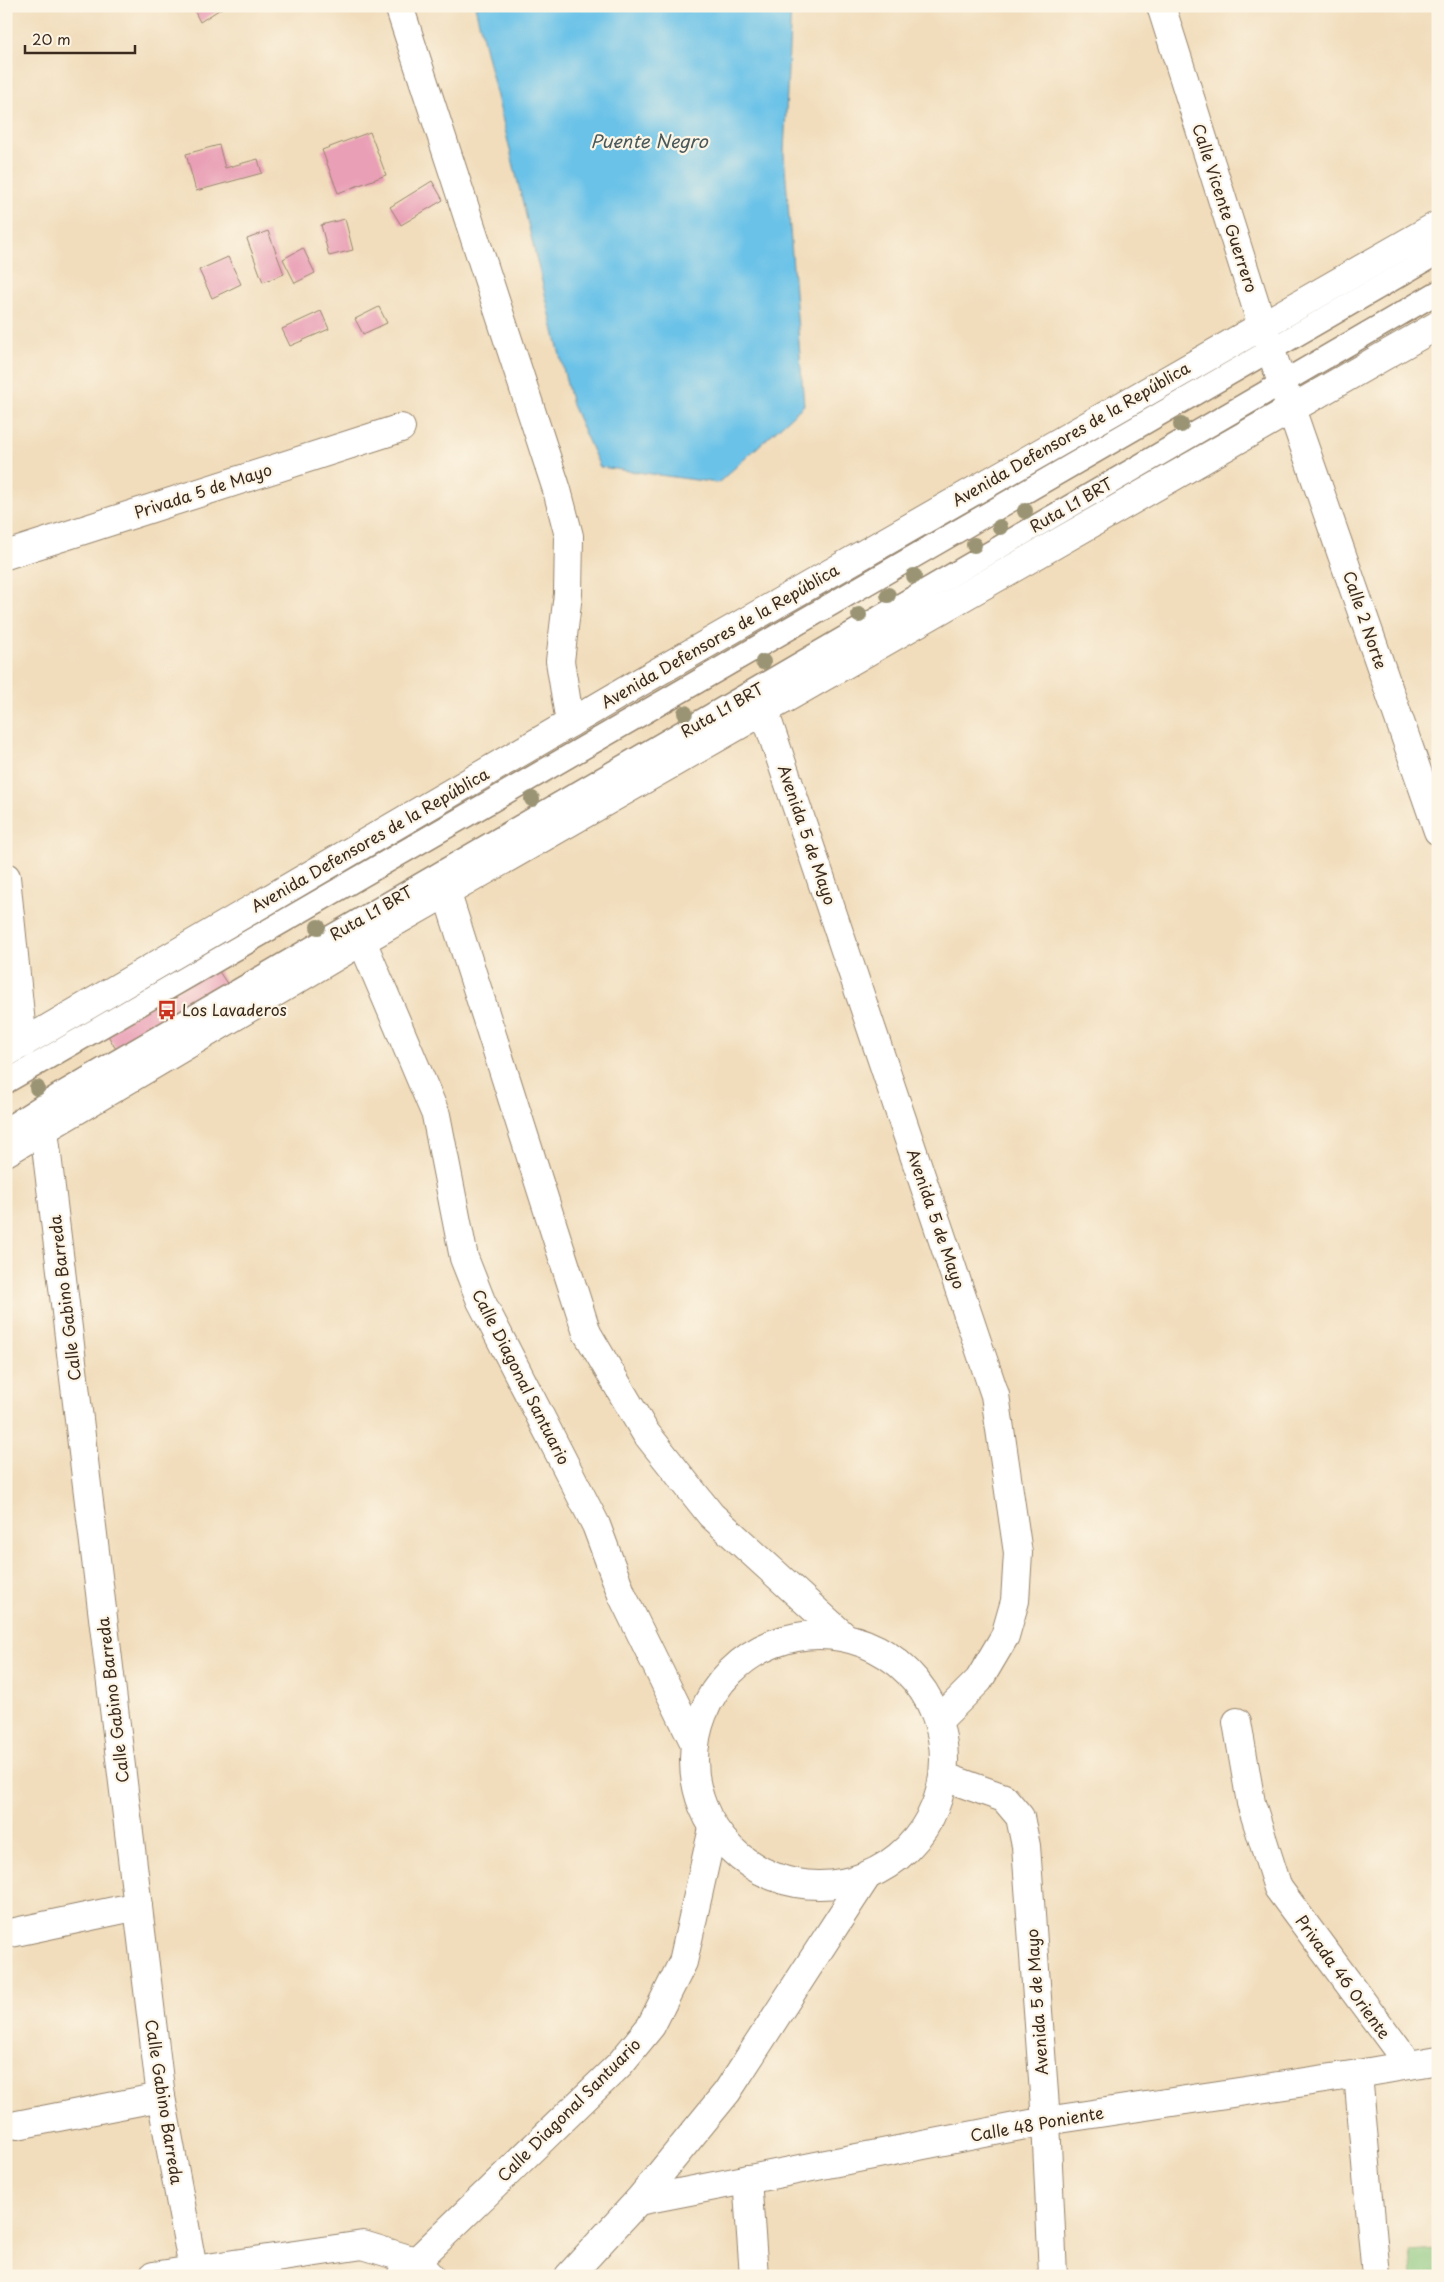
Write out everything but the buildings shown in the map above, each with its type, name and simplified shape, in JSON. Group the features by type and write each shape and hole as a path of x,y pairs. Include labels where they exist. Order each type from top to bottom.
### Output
{"street":[{"path":"399,6 557,490 569,536 568,594 560,661 570,723"},
{"name":"Calle Vicente Guerrero","path":"1160,6 1292,408"},
{"name":"Avenida Defensores de la República","path":"15,1048 570,723 1267,336 1438,225"},
{"path":"6,1152 362,941 1438,325"},
{"name":"Calle 2 Norte","path":"1292,408 1438,831"},
{"name":"Privada 5 de Mayo","path":"6,555 401,428"},
{"name":"Avenida 5 de Mayo","path":"764,710 995,1395 1018,1553 1015,1601 1005,1636 979,1680 939,1720"},
{"path":"6,877 15,1048"},
{"path":"447,894 587,1334 645,1432 711,1514 845,1637"},
{"name":"Calle Diagonal Santuario","path":"362,941 436,1115 464,1258 481,1301 596,1525 622,1595 695,1744"},
{"name":"Calle Gabino Barreda","path":"44,1130 161,2097 193,2269"},
{"path":"804,1636 845,1637 876,1647 903,1666 925,1691 939,1720 945,1777 941,1794 925,1828 900,1856 867,1876 833,1885 798,1884 764,1874 736,1854 713,1828 700,1802 694,1773 695,1744 707,1704 731,1671 764,1647 804,1636"},
{"name":"Privada 46 Oriente","path":"1238,1722 1251,1803 1278,1888 1409,2066"},
{"name":"Avenida 5 de Mayo","path":"945,1777 1004,1798 1020,1816 1026,1846 1046,2121 1053,2276"},
{"name":"Calle Diagonal Santuario","path":"415,2271 620,2064 651,2026 683,1962 713,1828"},
{"path":"569,2276 638,2201 727,2092 867,1876"},
{"path":"6,1934 138,1906"},
{"name":"Calle 48 Poniente","path":"638,2201 1046,2121 1358,2074 1438,2060"},
{"path":"1358,2074 1376,2276"},
{"path":"17,2125 161,2097"},
{"path":"746,2179 754,2276"},
{"path":"153,2276 364,2245 415,2271"}],"lane":[{"path":"6,1082 1267,336 1438,253"},
{"name":"Ruta L1 BRT","path":"6,1129 59,1095 1282,381 1438,292"}],"green space":[{"path":"1438,2250 1438,2276 1412,2276 1410,2252"}],"water":[{"name":"Puente Negro","path":"475,6 791,6 784,154 804,405 718,483 600,467 572,405"}],"place":[{"name":"Los Lavaderos","path":"167,1010"}]}
